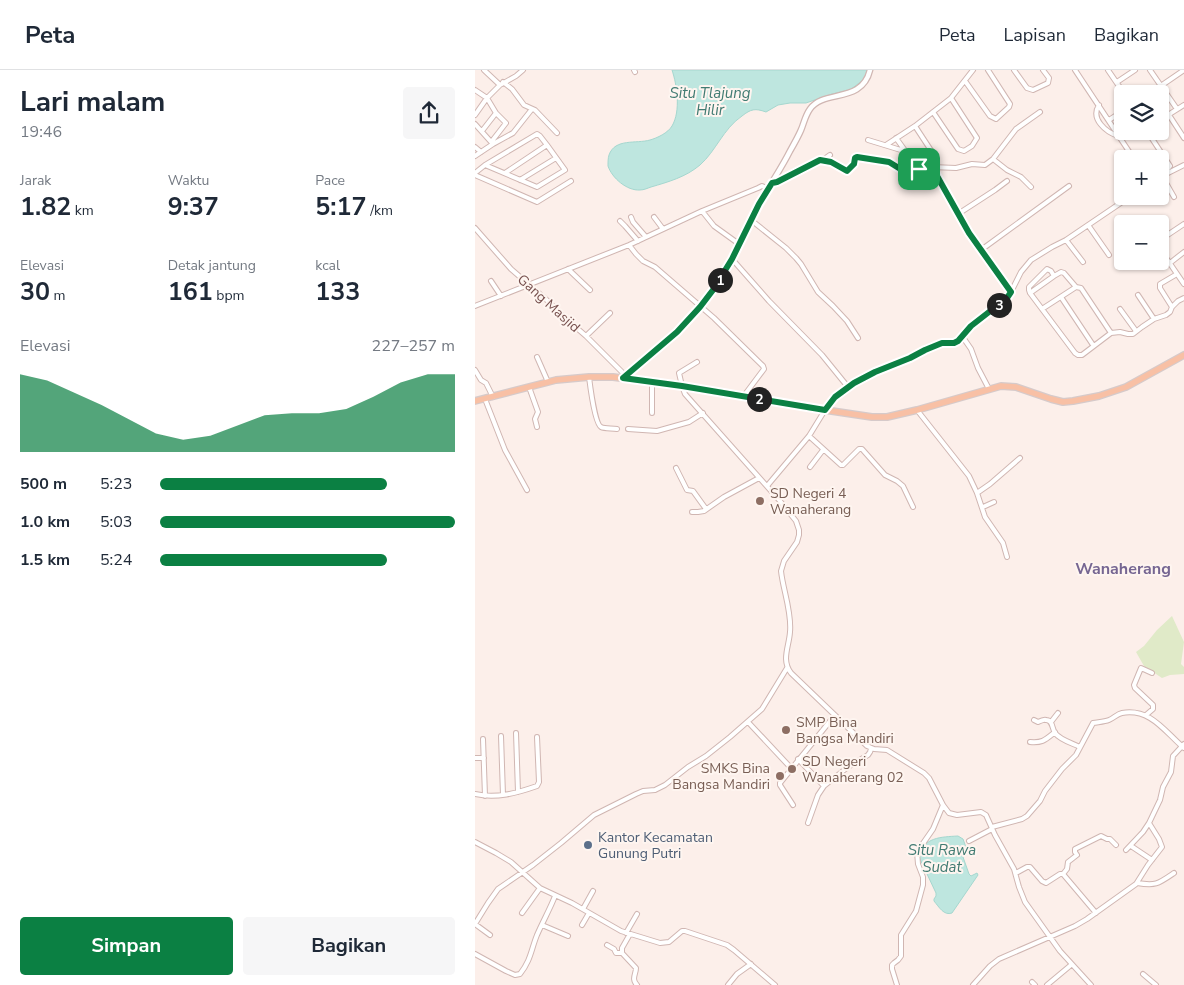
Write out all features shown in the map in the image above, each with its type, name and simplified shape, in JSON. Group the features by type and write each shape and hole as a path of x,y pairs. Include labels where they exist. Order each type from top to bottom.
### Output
{"main road":[{"path":"475,402 556,380 589,377 624,377 872,417 893,416 1001,386 1016,387 1063,402 1105,395 1119,390 1184,355"}],"street":[{"path":"484,70 501,84 512,89 524,104 535,110 557,134"},
{"path":"475,114 501,84 523,70"},
{"path":"624,377 677,332 716,286 799,134 810,109 819,102 855,90 866,81 870,70"},
{"path":"886,145 915,126 951,98 973,70"},
{"path":"965,81 990,116 995,119 1010,104 988,70"},
{"path":"1015,70 1027,88 1033,90 1048,83 1049,78 1043,70"},
{"path":"1075,70 1114,129"},
{"path":"1108,70 1119,85"},
{"path":"1117,82 1135,70"},
{"path":"1150,70 1161,85 1184,70"},
{"path":"475,90 487,98 496,113 506,123 492,143"},
{"path":"1169,97 1177,109"},
{"path":"933,112 958,149 964,151 972,146 977,138 951,98"},
{"path":"1099,105 1096,110 1097,119 1108,132 1114,134"},
{"path":"1184,105 1169,115 1184,138"},
{"path":"475,156 492,143 517,130 532,109"},
{"path":"772,183 818,160 831,162 847,171 857,157 889,162 902,170 932,167 952,168 972,164 987,164 1017,128 1040,112"},
{"path":"482,130 496,113"},
{"path":"1109,120 1114,117"},
{"path":"475,124 492,143"},
{"path":"896,138 916,164 928,162 934,155 915,126"},
{"path":"485,165 537,187 565,170 537,134 485,165 475,174 537,202 571,181"},
{"path":"868,140 905,151"},
{"path":"505,173 547,145"},
{"path":"475,147 481,152"},
{"path":"823,160 830,155"},
{"path":"520,180 556,158"},
{"path":"993,159 1007,170 1021,177 1031,187"},
{"path":"1169,172 1184,165"},
{"path":"932,167 969,233 1011,292"},
{"path":"958,214 1007,180"},
{"path":"475,306 629,245 762,186 769,189"},
{"path":"981,250 1069,186"},
{"path":"1169,189 1174,197"},
{"path":"767,486 809,436 835,397 848,387 875,372 942,343 960,340 980,318 1004,302 1021,272 1031,260 1066,240 1118,205"},
{"path":"702,211 714,226 739,244"},
{"path":"631,217 646,237"},
{"path":"654,217 663,229"},
{"path":"751,220 796,258 817,292 847,321 858,338"},
{"path":"620,221 637,241"},
{"path":"1169,234 1184,224"},
{"path":"1088,225 1109,255"},
{"name":"Gang Masjid","path":"475,228 511,269 586,336 624,377"},
{"path":"1066,240 1083,262"},
{"path":"629,245 643,261 655,267 722,326 764,367 743,397"},
{"path":"1184,252 1169,263 1184,284"},
{"path":"732,259 774,307 821,354 848,387"},
{"path":"568,270 591,290"},
{"path":"1054,276 1049,270 1044,272 1029,287 1029,290 1078,355 1081,355 1111,333 1123,332 1131,334 1154,319 1166,315 1178,301 1184,298"},
{"path":"1030,293 1063,272 1076,287 1081,288 1111,333"},
{"path":"1172,307 1160,284 1177,274"},
{"path":"491,281 501,296"},
{"path":"1042,309 1076,287"},
{"path":"1138,295 1154,319"},
{"path":"1061,297 1093,345"},
{"path":"1121,309 1136,331"},
{"path":"586,336 610,313"},
{"path":"962,336 971,349 989,389"},
{"path":"537,357 549,382"},
{"path":"697,362 679,374 685,394 793,517 799,530 798,540 784,562 781,571 790,632 786,654 787,668 867,746 871,749 887,750 925,773 947,811 957,815 977,812 983,813 987,817 997,839 1013,864 1025,902 1060,952 1091,985"},
{"path":"475,370 481,380 487,385 493,397"},
{"path":"589,377 598,424 601,427 617,429"},
{"path":"652,413 653,382"},
{"path":"529,388 538,412 535,419 537,427"},
{"path":"485,399 505,450 527,490"},
{"path":"917,410 964,470 977,493 987,522 1003,543 1007,557"},
{"path":"628,430 657,431 689,422 703,413"},
{"path":"809,436 842,466 859,449 862,449 885,474 903,486 913,507"},
{"path":"810,467 823,450"},
{"path":"977,493 1020,458"},
{"path":"676,468 687,490 693,492 706,509"},
{"path":"692,512 703,512 724,497 759,478"},
{"path":"983,507 994,502"},
{"path":"489,935 475,924 495,893 503,885 561,843 594,815 636,794 647,790 655,790 665,785 688,766 715,749 763,708 787,668"},
{"path":"1146,715 1153,709 1153,704 1134,685 1141,668 1152,674"},
{"path":"1051,722 1058,713"},
{"path":"969,841 992,828 1025,818 1062,769 1076,755 1093,723 1108,721 1122,713 1137,713 1146,715 1159,724 1183,746 1173,756 1171,772 1163,786 1160,800 1149,823 1126,850"},
{"path":"793,805 779,784 835,715"},
{"path":"1034,720 1038,722 1047,720 1051,722"},
{"path":"748,722 791,768"},
{"path":"1051,722 1055,732 1061,738 1080,747"},
{"path":"1030,742 1040,742 1055,732"},
{"path":"516,733 518,792"},
{"path":"501,736 503,796"},
{"path":"475,794 503,796 538,785 537,737"},
{"path":"483,739 485,796"},
{"path":"808,823 818,795 824,786 869,754 871,749"},
{"path":"475,758 484,758"},
{"path":"798,759 824,786"},
{"path":"898,985 892,966 901,956 901,935 916,911 923,885 917,852 933,829 943,805"},
{"path":"973,985 999,959 1081,923 1137,882 1163,847 1149,823"},
{"path":"1016,873 1030,867 1044,883 1063,874 1069,862 1077,855 1075,849 1083,844 1101,836 1109,838 1116,844"},
{"path":"475,842 511,862 540,888 583,909 615,928 655,942 665,943 673,940 682,931 685,931 727,945 739,953 775,985"},
{"path":"1131,846 1152,860"},
{"path":"1137,882 1159,884 1174,873"},
{"path":"1063,874 1096,913"},
{"path":"523,913 540,888"},
{"path":"583,909 593,891"},
{"path":"475,954 505,971 515,975 520,974 529,961 535,939 555,896"},
{"path":"582,925 589,913"},
{"path":"622,954 622,948 637,914"},
{"path":"542,925 568,936"},
{"path":"607,945 614,949 616,953 622,954 636,968 635,984"},
{"path":"728,985 737,974 751,964"},
{"path":"1047,985 1071,965"},
{"path":"1143,974 1156,985"}],"green space":[{"path":"1172,616 1184,642 1181,664 1184,667 1184,674 1170,675 1162,678 1144,666 1136,652"}],"water":[{"name":"Situ Tlajung Hilir","path":"672,70 868,70 867,76 850,90 806,103 778,105 766,112 753,110 748,112 735,121 706,159 695,169 677,179 635,190 621,183 610,171 608,166 609,155 616,146 650,140 670,129 677,113 677,90"},
{"name":"Situ Rawa Sudat","path":"958,836 963,839 967,850 963,857 969,874 971,876 977,873 978,875 952,913 949,914 942,910 934,901 936,893 919,857 924,845 934,839"}],"place":[{"name":"SD Negeri 4 Wanaherang","path":"760,501"},
{"name":"SMP Bina Bangsa Mandiri","path":"786,730"},
{"name":"SD Negeri Wanaherang 02","path":"792,769"},
{"name":"SMKS Bina Bangsa Mandiri","path":"780,776"},
{"name":"Kantor Kecamatan Gunung Putri","path":"588,845"}],"district":[{"name":"Wanaherang","path":"1123,568"}],"route":[{"path":"857,157 889,162 902,170 919,169 932,167 969,233 1011,292 1004,302 971,326 960,340 954,343 942,343 865,377 835,397 825,410 623,378 669,340 694,315 713,290 732,259 759,204 772,183 818,160 831,162 847,171 854,164 857,157"}]}
